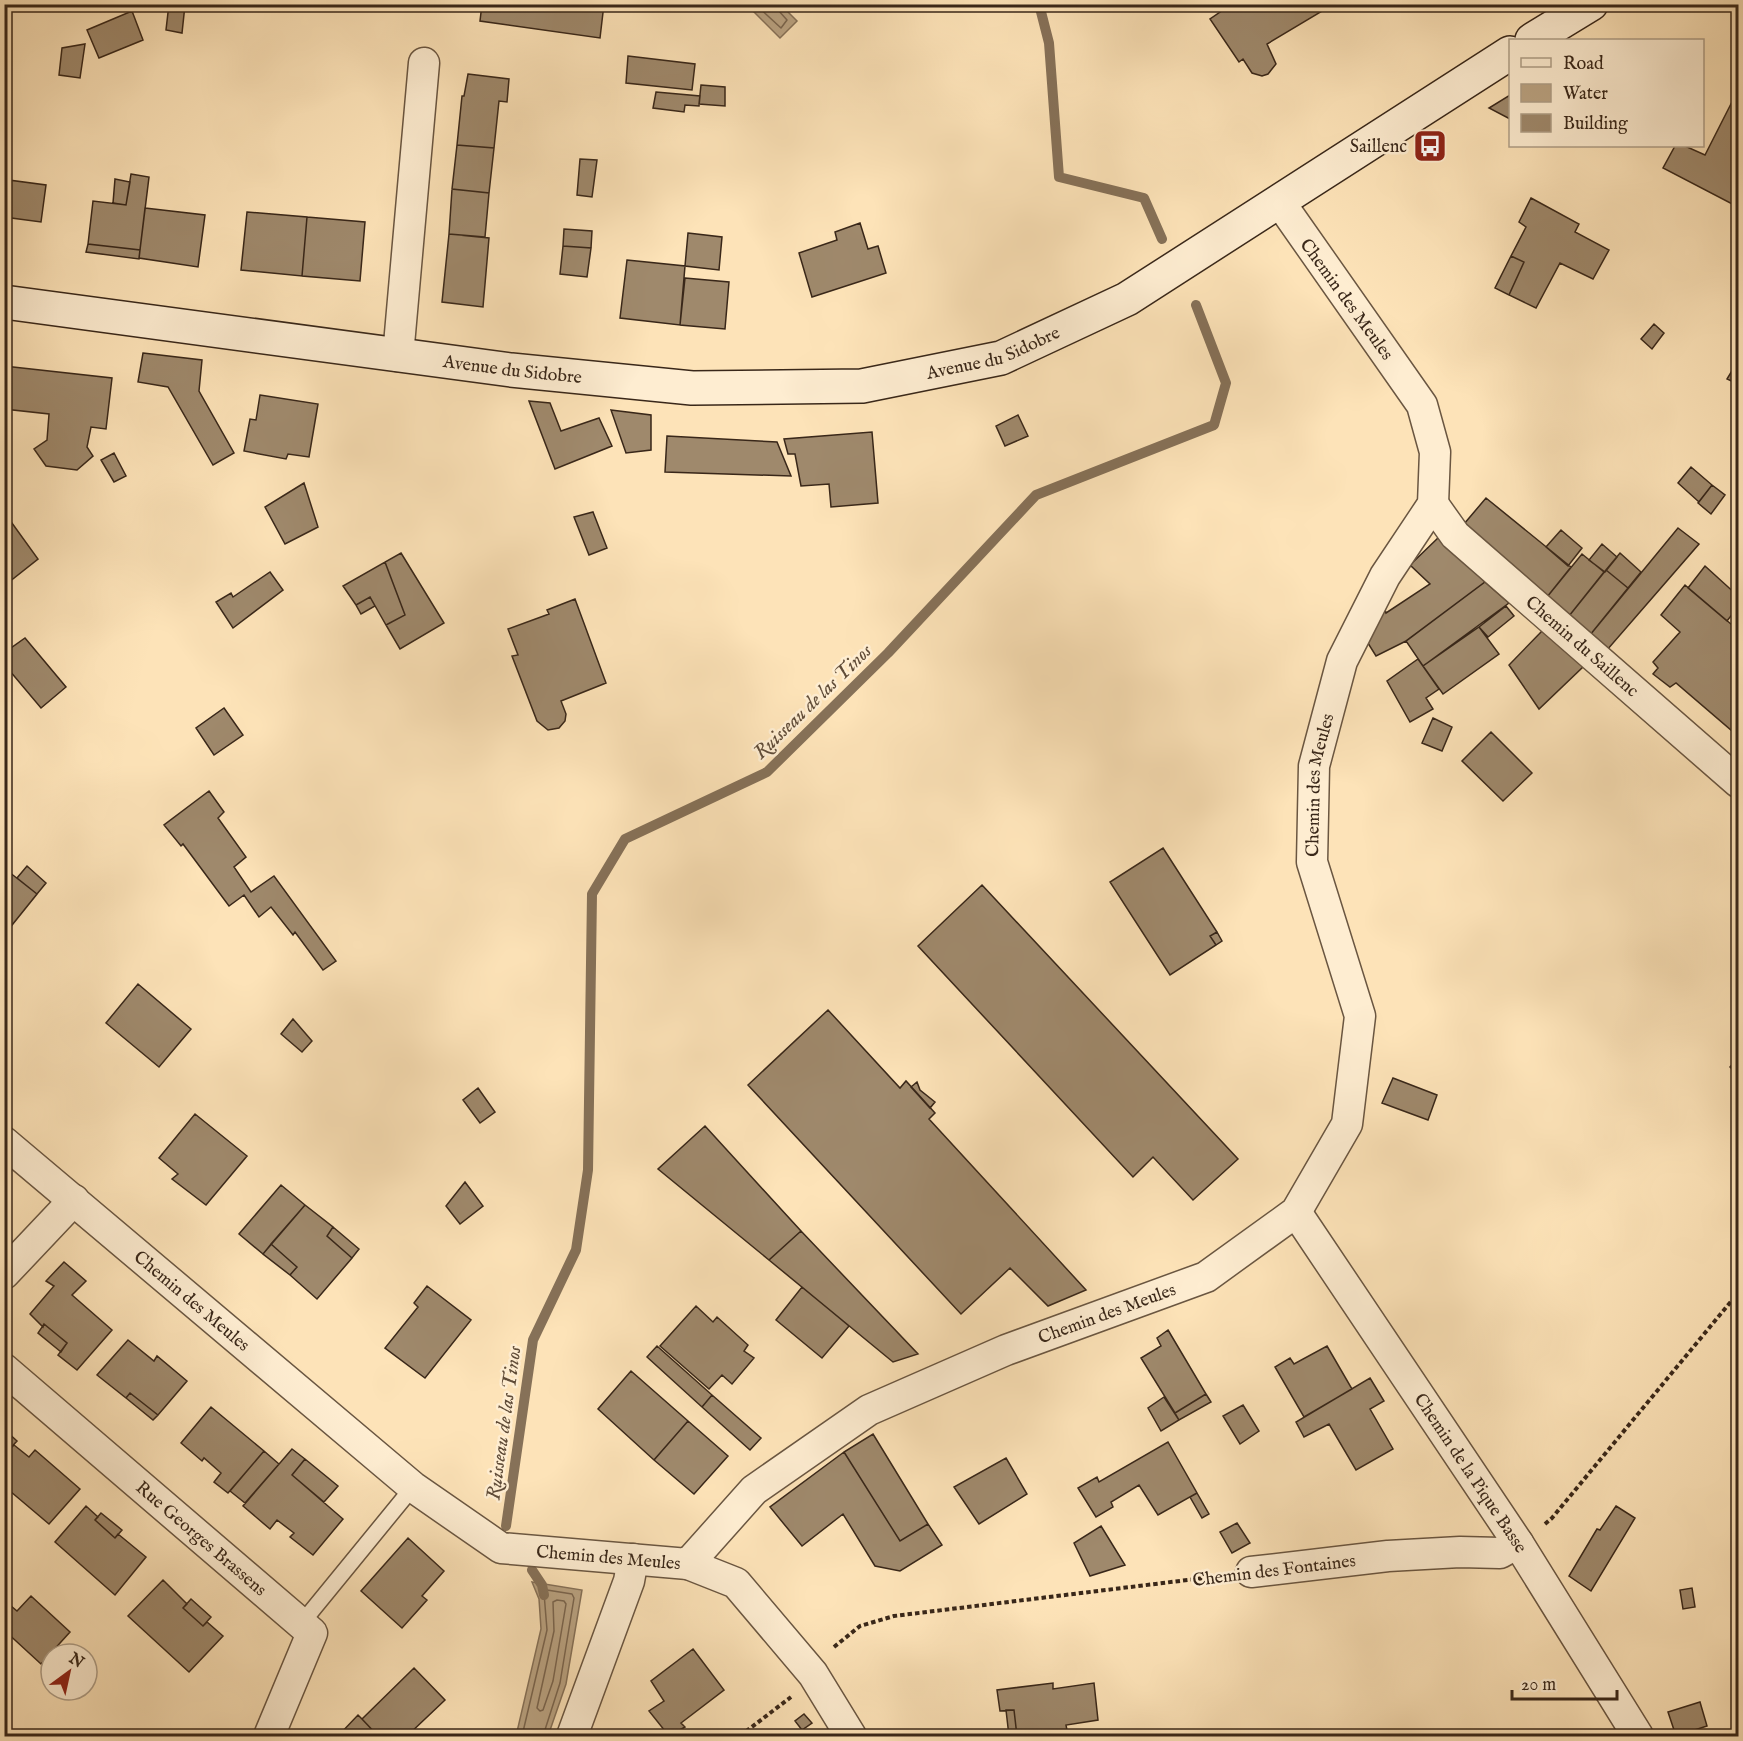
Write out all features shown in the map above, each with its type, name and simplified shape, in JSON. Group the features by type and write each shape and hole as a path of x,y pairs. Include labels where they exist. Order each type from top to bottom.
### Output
{"main road":[{"path":"1534,39 1591,4"},
{"name":"Avenue du Sidobre","path":"4,302 398,356 692,388 862,386 1001,358 1127,299 1509,54"}],"street":[{"path":"398,356 424,63"},
{"name":"Chemin des Meules","path":"4,1142 412,1487 501,1548 688,1564 754,1490 869,1410 1006,1350 1206,1277 1296,1212 1347,1124 1360,1016 1312,862 1314,766 1342,661 1385,576 1433,504 1435,452 1422,405 1279,201"},
{"name":"Chemin du Saillenc","path":"1433,504 1455,535 1738,782"},
{"path":"4,1274 74,1200"},
{"name":"Chemin de la Pique Basse","path":"1296,1212 1518,1543 1638,1737"},
{"name":"Rue Georges Brassens","path":"4,1369 301,1624"},
{"name":"Chemin des Fontaines","path":"1251,1572 1388,1556 1460,1552 1500,1554 1518,1543"},
{"path":"572,1737 629,1581 633,1559"},
{"path":"688,1564 736,1583 813,1674 850,1737"},
{"path":"269,1737 312,1633 301,1624"}],"lane":[{"path":"301,1624 412,1487"}],"path":[{"path":"1518,1543 1552,1518 1738,1293"},
{"name":"Chemin des Fontaines","path":"740,1737 799,1691 813,1674 820,1658 860,1626 894,1616 1251,1572"}],"water":[{"path":"747,5 781,5 797,21 780,38"},
{"path":"532,1582 582,1590 566,1684 548,1736 516,1736 541,1629 539,1599"}],"building":[{"path":"169,4 185,5 182,33 166,30"},
{"path":"482,4 604,4 600,38 480,21"},
{"path":"1232,4 1328,4 1329,7 1267,44 1276,64 1268,74 1262,76 1252,73 1243,59 1239,62 1210,19"},
{"path":"132,11 143,40 99,58 87,30"},
{"path":"85,44 80,78 59,75 62,48"},
{"path":"628,56 695,64 692,90 626,83"},
{"path":"468,74 509,79 507,102 499,101 494,148 457,145 462,96 464,96"},
{"path":"701,85 725,87 725,106 699,104"},
{"path":"1738,90 1738,207 1663,168 1674,147 1687,147 1705,155"},
{"path":"656,92 700,96 699,106 685,105 684,112 653,108"},
{"path":"1509,96 1509,118 1489,108"},
{"path":"457,145 494,148 489,193 452,189"},
{"path":"580,159 597,160 592,197 577,195"},
{"path":"4,171 10,172 9,180 46,185 41,222 4,217"},
{"path":"131,174 149,177 140,250 88,244 93,201 126,205"},
{"path":"115,179 130,182 126,205 113,203"},
{"path":"452,189 489,193 485,237 449,234"},
{"path":"1531,198 1579,224 1575,232 1609,250 1593,279 1560,263 1536,308 1509,295 1524,262 1511,256 1526,227 1519,222"},
{"path":"145,208 205,215 198,267 139,258"},
{"path":"247,212 307,217 302,276 241,270"},
{"path":"307,217 365,222 360,281 302,276"},
{"path":"860,223 868,249 878,246 886,273 812,297 799,253 837,240 835,232"},
{"path":"564,229 592,231 591,248 563,246"},
{"path":"688,233 722,237 719,270 685,266"},
{"path":"449,234 489,238 483,307 442,302"},
{"path":"88,244 140,250 139,259 86,252"},
{"path":"563,246 591,248 587,277 560,274"},
{"path":"1511,256 1524,262 1509,295 1495,288"},
{"path":"627,260 685,266 680,325 620,318"},
{"path":"685,278 729,282 725,329 680,325"},
{"path":"1654,324 1664,333 1652,349 1641,339"},
{"path":"143,353 202,360 199,391 234,453 213,465 168,387 138,382"},
{"path":"4,366 112,378 106,429 91,427 87,447 93,456 77,470 46,466 34,449 47,440 49,414 4,409"},
{"path":"1738,367 1738,384 1727,379 1733,369"},
{"path":"260,395 318,404 309,457 288,454 286,459 244,451 250,419 256,420"},
{"path":"529,401 550,403 561,431 599,418 612,446 555,469"},
{"path":"611,410 651,415 651,450 626,453"},
{"path":"1018,415 1028,436 1005,446 996,426"},
{"path":"872,432 878,503 831,507 829,484 801,486 795,454 788,454 784,439"},
{"path":"667,436 777,442 791,476 665,472"},
{"path":"114,453 126,476 114,482 101,460"},
{"path":"1691,467 1712,485 1699,502 1678,483"},
{"path":"304,483 318,527 285,544 265,507"},
{"path":"1712,485 1725,495 1711,514 1698,503"},
{"path":"1486,498 1571,567 1547,597 1464,524"},
{"path":"4,512 38,559 4,586"},
{"path":"593,512 607,548 589,555 574,517"},
{"path":"1678,528 1699,544 1607,650 1590,635"},
{"path":"1561,530 1582,548 1568,566 1546,547"},
{"path":"1440,536 1485,582 1406,641 1376,656 1366,640 1385,610 1386,613 1430,584 1410,565"},
{"path":"1602,544 1617,557 1605,572 1589,560"},
{"path":"401,553 444,623 400,649 386,625 405,615 385,562"},
{"path":"1620,553 1641,572 1628,588 1606,570"},
{"path":"1582,554 1604,572 1569,616 1547,597"},
{"path":"385,562 405,615 386,625 370,597 356,605 343,586"},
{"path":"1705,566 1738,596 1738,607 1727,621 1688,588"},
{"path":"1606,570 1628,588 1590,635 1569,616"},
{"path":"270,572 283,590 233,628 216,602 231,593 233,597"},
{"path":"1485,582 1509,603 1423,666 1406,641"},
{"path":"1685,585 1738,630 1738,736 1676,683 1670,687 1653,674 1658,668 1653,662 1680,632 1661,615"},
{"path":"370,597 375,606 361,614 356,605"},
{"path":"575,599 606,683 561,701 566,714 565,721 559,728 548,730 537,721 512,656 518,655 508,629 549,614 547,610"},
{"path":"1506,606 1514,616 1488,637 1479,627"},
{"path":"1479,627 1499,654 1443,694 1423,666"},
{"path":"1542,631 1584,666 1539,709 1509,665"},
{"path":"25,638 66,687 41,708 4,664 4,653"},
{"path":"1418,659 1439,689 1426,698 1433,709 1410,722 1387,681"},
{"path":"224,708 243,735 214,755 196,728"},
{"path":"1433,718 1452,727 1442,751 1422,743"},
{"path":"1491,732 1532,773 1503,801 1462,761"},
{"path":"209,791 224,812 218,818 246,857 234,867 251,892 274,876 336,961 323,970 295,932 293,935 271,907 259,917 244,895 229,906 183,844 181,846 164,825"},
{"path":"1163,848 1217,932 1210,936 1216,945 1170,975 1110,882"},
{"path":"27,866 46,883 37,894 17,878"},
{"path":"4,868 37,894 4,935"},
{"path":"982,885 1238,1159 1193,1200 1153,1157 1133,1177 918,946"},
{"path":"1217,932 1222,941 1216,945 1210,936"},
{"path":"138,984 191,1029 159,1067 106,1023"},
{"path":"828,1010 900,1088 906,1081 935,1113 929,1119 1086,1290 1048,1306 1010,1268 961,1314 748,1085"},
{"path":"293,1019 312,1041 302,1052 281,1034"},
{"path":"1738,1058 1738,1075 1730,1067"},
{"path":"1393,1078 1437,1095 1428,1120 1382,1103"},
{"path":"917,1082 920,1090 935,1102 930,1108 911,1087"},
{"path":"478,1088 495,1112 480,1123 463,1100"},
{"path":"195,1114 247,1156 206,1205 172,1179 178,1174 159,1158"},
{"path":"705,1126 801,1231 769,1260 658,1169"},
{"path":"465,1182 483,1206 460,1224 446,1206"},
{"path":"281,1185 305,1205 263,1254 239,1234"},
{"path":"305,1205 333,1227 327,1236 352,1258 317,1299 290,1275 297,1267 271,1244"},
{"path":"333,1227 359,1249 352,1258 327,1236"},
{"path":"801,1231 918,1354 893,1362 769,1260"},
{"path":"271,1244 297,1267 290,1275 263,1254"},
{"path":"64,1262 86,1281 72,1295 112,1330 77,1370 58,1355 67,1343 44,1324 43,1327 30,1314 54,1286 46,1281"},
{"path":"427,1286 471,1320 425,1378 385,1348 418,1307 414,1303"},
{"path":"802,1287 849,1326 822,1358 776,1320"},
{"path":"696,1306 713,1322 717,1317 748,1345 744,1351 754,1358 732,1384 722,1375 709,1389 660,1346"},
{"path":"44,1324 67,1343 61,1352 38,1333"},
{"path":"1168,1330 1206,1394 1175,1413 1141,1358 1161,1346 1157,1338"},
{"path":"128,1340 154,1361 157,1356 187,1381 158,1415 130,1393 126,1398 97,1375"},
{"path":"657,1346 712,1395 702,1407 647,1357"},
{"path":"1327,1346 1352,1389 1304,1417 1275,1367 1290,1358 1294,1364"},
{"path":"631,1371 688,1421 654,1460 598,1409"},
{"path":"1370,1378 1384,1401 1370,1409 1393,1449 1356,1470 1329,1424 1304,1437 1296,1422"},
{"path":"130,1393 158,1415 153,1420 126,1398"},
{"path":"1206,1394 1211,1402 1179,1420 1175,1413"},
{"path":"712,1395 761,1438 750,1450 702,1407"},
{"path":"1164,1397 1179,1420 1161,1431 1148,1408"},
{"path":"1243,1405 1259,1431 1240,1444 1223,1416"},
{"path":"211,1407 264,1451 228,1493 214,1482 221,1473 181,1443"},
{"path":"688,1421 728,1456 694,1494 654,1460"},
{"path":"4,1429 17,1441 4,1455"},
{"path":"873,1434 928,1524 900,1541 844,1452"},
{"path":"1168,1442 1197,1493 1158,1515 1139,1485 1111,1502 1113,1507 1096,1517 1078,1488 1097,1477 1099,1482"},
{"path":"14,1445 29,1457 35,1450 80,1489 49,1524 4,1486 4,1455"},
{"path":"292,1449 305,1459 292,1475 343,1519 313,1555 290,1537 294,1533 277,1520 270,1529 243,1506"},
{"path":"264,1451 279,1464 245,1503 230,1491"},
{"path":"844,1452 900,1541 928,1524 942,1545 900,1571 875,1566 843,1514 802,1546 770,1507"},
{"path":"1006,1458 1027,1494 979,1524 954,1487"},
{"path":"305,1459 338,1486 324,1502 292,1475"},
{"path":"1197,1493 1209,1514 1202,1518 1190,1497"},
{"path":"86,1506 98,1517 95,1520 115,1538 118,1534 146,1557 115,1595 55,1542"},
{"path":"1616,1506 1635,1518 1591,1591 1569,1576 1597,1529 1600,1530"},
{"path":"101,1513 122,1530 115,1538 95,1520"},
{"path":"1237,1523 1250,1543 1232,1553 1220,1532"},
{"path":"1101,1526 1125,1565 1090,1576 1074,1543"},
{"path":"408,1538 444,1571 422,1596 427,1600 402,1628 361,1591"},
{"path":"163,1580 187,1604 183,1608 203,1626 207,1622 223,1636 189,1672 128,1616"},
{"path":"1692,1588 1695,1607 1683,1609 1680,1590"},
{"path":"31,1596 70,1632 61,1642 39,1642 39,1662 4,1630 4,1600 17,1611"},
{"path":"191,1599 211,1617 203,1626 183,1608"},
{"path":"693,1649 724,1690 681,1723 685,1727 669,1736 649,1711 664,1701 651,1681"},
{"path":"414,1668 445,1700 407,1736 378,1736 362,1719"},
{"path":"1053,1683 1053,1689 1094,1683 1098,1720 1066,1725 1068,1736 1017,1736 1014,1710 1000,1711 997,1690"},
{"path":"1700,1702 1707,1726 1676,1736 1668,1712"},
{"path":"1006,1710 1014,1710 1017,1736 1009,1736"},
{"path":"804,1714 812,1723 802,1730 795,1721"},
{"path":"358,1715 378,1736 338,1736"}],"waterway":[{"name":"Ruisseau de las Tinos","path":"1039,4 1049,43 1059,177 1144,198 1162,239"},
{"name":"Ruisseau de las Tinos","path":"506,1526 533,1340 576,1250 588,1170 592,894 625,839 767,772 888,653 1036,495 1214,425 1226,383 1196,305"},
{"name":"Ruisseau de las Tinos","path":"532,1570 542,1585 544,1595"}],"place":[{"name":"Saillenc","path":"1430,146"}]}
